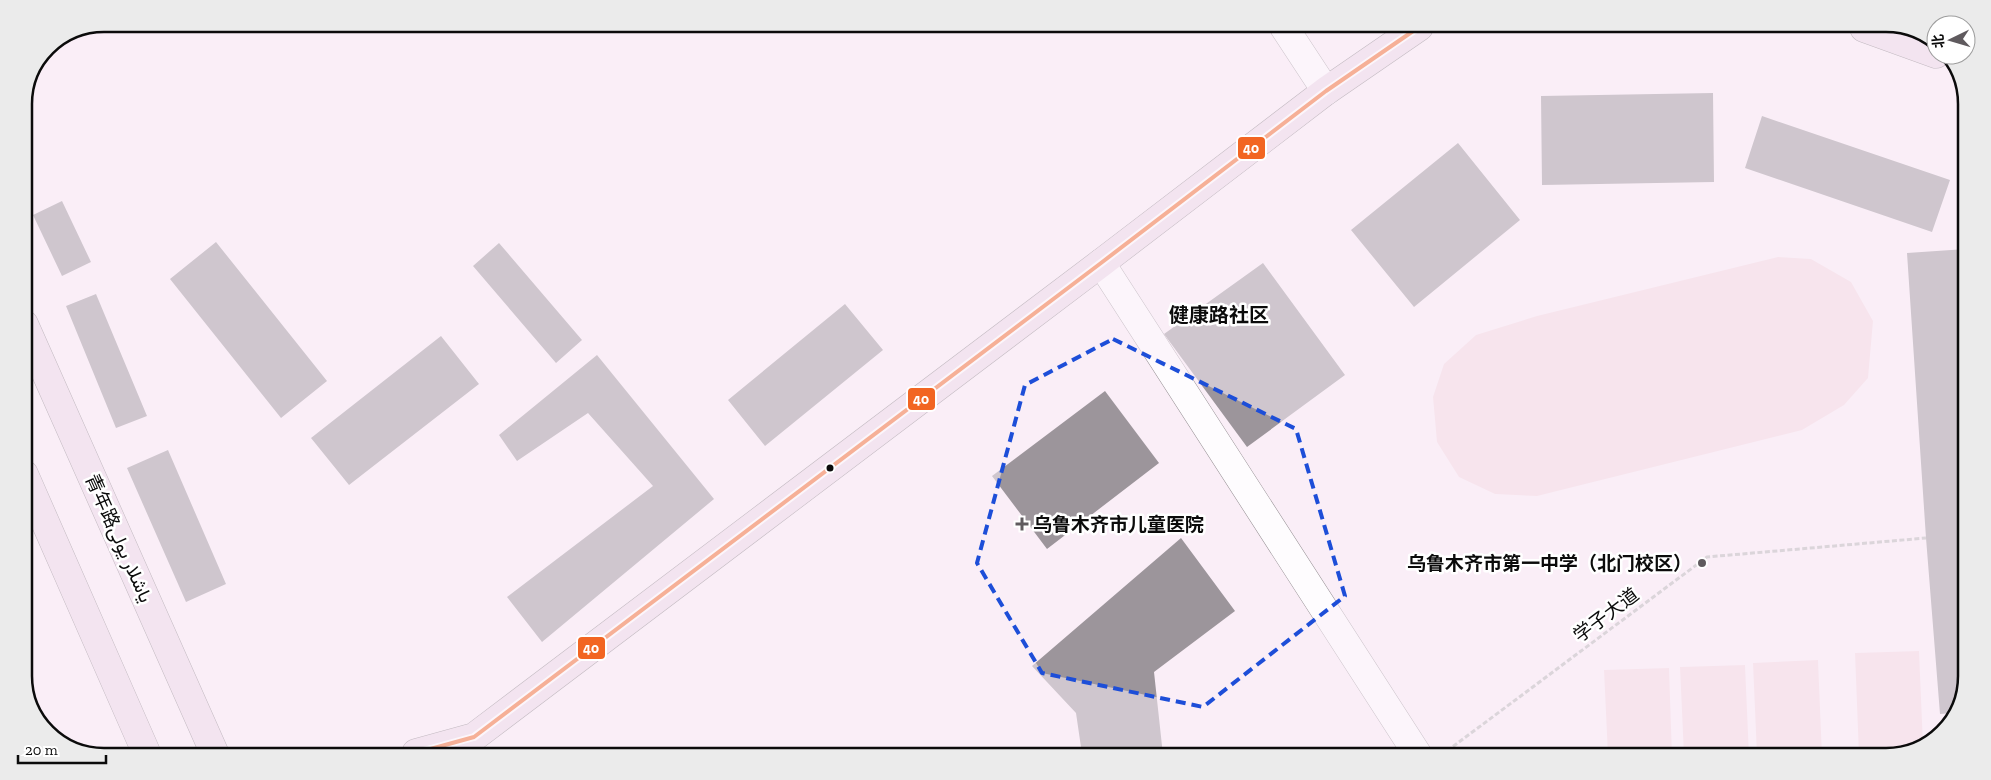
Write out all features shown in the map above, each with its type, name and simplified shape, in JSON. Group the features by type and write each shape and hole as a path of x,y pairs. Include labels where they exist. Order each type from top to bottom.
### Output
{"main road":[{"path":"456,748 480,745 1101,263 1333,86 1413,32"},
{"path":"1875,32 1926,51"},
{"name":"青年路ياشلار يولى","path":"32,343 212,748"},
{"path":"33,494 144,748"}],"street":[{"path":"1288,32 1333,86"},
{"path":"1307,32 1333,86"},
{"path":"1101,263 1413,748"}],"path":[{"name":"学子大道","path":"1450,748 1707,557 1926,538"}],"highlighted area":[{"path":"1113,339 1296,429 1345,596 1203,707 1042,673 977,563 1025,385"}],"shaded area":[{"path":"1778,257 1811,259 1851,282 1873,321 1868,378 1844,405 1802,430 1537,496 1495,494 1459,477 1437,442 1433,397 1444,364 1476,335 1537,316"},
{"path":"1919,651 1923,738 1910,744 1896,747 1859,748 1855,653"},
{"path":"1818,660 1822,748 1757,748 1753,663"},
{"path":"1745,665 1749,748 1684,748 1680,667"},
{"path":"1669,668 1672,748 1608,748 1604,670"}],"building":[{"path":"1713,93 1714,182 1542,185 1541,96"},
{"path":"1762,116 1950,180 1932,232 1745,168"},
{"path":"1458,143 1520,220 1414,307 1351,230"},
{"path":"62,201 91,262 62,276 33,215"},
{"path":"216,242 327,381 281,418 170,279"},
{"path":"499,243 582,340 556,363 473,266"},
{"path":"1958,250 1958,685 1955,699 1948,713 1940,714 1907,253"},
{"path":"1263,263 1345,375 1247,447 1164,334"},
{"path":"96,294 147,416 116,428 66,306"},
{"path":"845,304 883,350 765,446 728,400"},
{"path":"441,336 479,384 349,485 311,438"},
{"path":"597,355 714,499 542,642 507,597 653,486 588,413 517,461 499,435"},
{"path":"1105,391 1159,463 1047,549 992,476"},
{"path":"168,450 226,584 186,602 127,468"},
{"path":"1181,538 1235,611 1154,672 1162,748 1081,748 1076,713 1032,666"}],"transit line":[{"name":"40","path":"434,748 474,737 1326,91 1412,32"}],"place":[{"name":"乌鲁木齐市儿童医院","path":"1022,524"},
{"name":"乌鲁木齐市第一中学（北门校区）","path":"1702,563"}],"district":[{"name":"健康路社区","path":"1219,315"}]}
